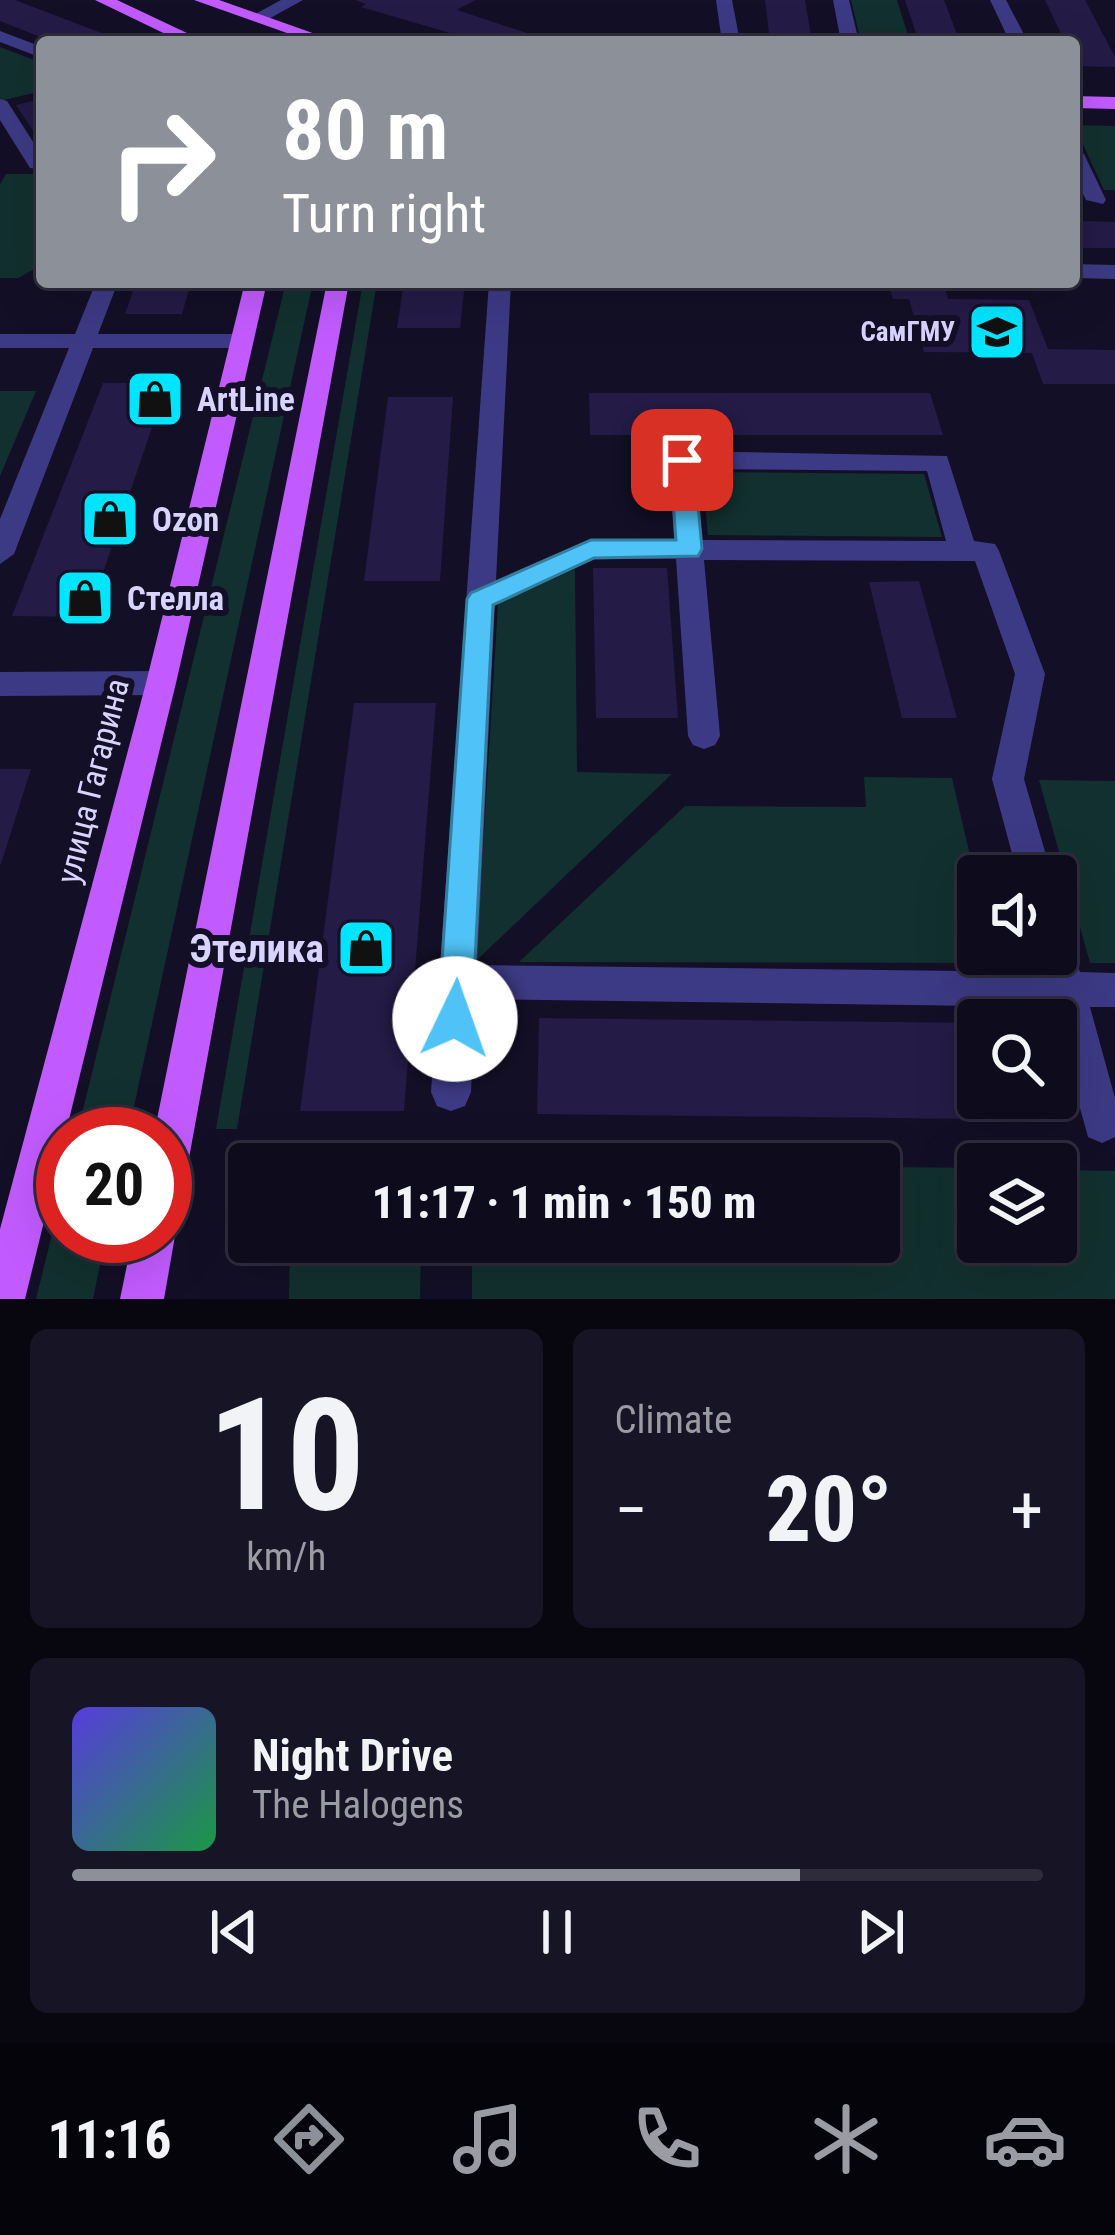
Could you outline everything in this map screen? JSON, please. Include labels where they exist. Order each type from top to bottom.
[{"type":"main road","points":[[104,0],[183,36]]},
{"type":"main road","points":[[202,0],[311,36]]},
{"type":"main road","points":[[1080,102],[1115,103]]},
{"type":"main road","name":"улица Гагарина","points":[[3,1299],[161,683],[254,288]]},
{"type":"main road","points":[[179,1107],[337,288]]},
{"type":"main road","points":[[142,1299],[149,1263]]},
{"type":"lane","points":[[257,18],[295,0]]},
{"type":"lane","points":[[724,0],[730,36]]},
{"type":"lane","points":[[841,0],[849,36]]},
{"type":"lane","points":[[998,0],[1016,36]]},
{"type":"lane","points":[[0,36],[36,51]]},
{"type":"lane","points":[[0,105],[36,162]]},
{"type":"lane","points":[[1080,167],[1095,200]]},
{"type":"lane","points":[[1080,271],[1115,272]]},
{"type":"lane","points":[[0,554],[105,288]]},
{"type":"lane","points":[[451,1092],[500,288]]},
{"type":"lane","points":[[0,341],[241,341]]},
{"type":"lane","points":[[704,736],[682,460],[938,462],[963,550]]},
{"type":"lane","points":[[480,599],[591,549],[986,551],[1030,674],[1008,779],[1029,855]]},
{"type":"lane","points":[[0,684],[161,683]]},
{"type":"lane","points":[[1063,975],[1102,1123]]},
{"type":"lane","points":[[458,982],[1115,990]]},
{"type":"green space","points":[[851,0],[897,0],[908,36],[860,36]]},
{"type":"green space","points":[[0,47],[36,61],[36,92],[0,101]]},
{"type":"green space","points":[[1080,125],[1115,126],[1115,190],[1104,190],[1080,138]]},
{"type":"green space","points":[[6,174],[36,174],[36,268],[18,278],[0,278],[0,184]]},
{"type":"green space","points":[[285,288],[312,288],[134,1107],[84,1107]]},
{"type":"green space","points":[[362,288],[376,288],[237,1129],[216,1129]]},
{"type":"green space","points":[[0,391],[36,391],[0,476]]},
{"type":"green space","points":[[702,472],[924,474],[942,537],[708,535]]},
{"type":"green space","points":[[575,569],[577,772],[672,774],[476,961],[498,604]]},
{"type":"green space","points":[[864,777],[952,778],[970,855],[957,855],[957,963],[519,962],[685,806],[866,807]]},
{"type":"green space","points":[[1039,780],[1115,781],[1115,963],[1090,963],[1077,916],[1077,855],[1060,855]]},
{"type":"green space","points":[[900,1167],[957,1168],[957,1263],[1077,1263],[1077,1170],[1115,1171],[1115,1299],[472,1299],[472,1263],[900,1263]]},
{"type":"green space","points":[[45,1263],[100,1263],[93,1299],[36,1299]]},
{"type":"green space","points":[[290,1263],[421,1263],[420,1299],[289,1299]]},
{"type":"building","points":[[0,0],[15,0],[109,36],[38,36],[0,21]]},
{"type":"building","points":[[355,0],[475,0],[457,10],[530,34],[566,36],[460,36],[361,7],[366,4]]},
{"type":"building","points":[[765,0],[805,0],[811,36],[769,36]]},
{"type":"building","points":[[905,0],[944,0],[958,36],[917,36]]},
{"type":"building","points":[[1045,0],[1085,0],[1115,57],[1115,67],[1080,66],[1080,36],[1062,36]]},
{"type":"building","points":[[36,100],[36,135],[16,105]]},
{"type":"building","points":[[1080,221],[1115,222],[1115,248],[1080,248]]},
{"type":"building","points":[[134,288],[189,288],[182,314],[125,314]]},
{"type":"building","points":[[403,288],[464,288],[460,328],[397,328]]},
{"type":"building","points":[[890,288],[945,288],[948,299],[1029,300],[1048,349],[1115,350],[1115,384],[1043,384],[1032,353],[924,352],[909,299],[893,299]]},
{"type":"building","points":[[103,383],[167,383],[88,617],[12,616]]},
{"type":"building","points":[[589,393],[930,393],[943,435],[590,435]]},
{"type":"building","points":[[388,397],[453,397],[440,581],[364,581]]},
{"type":"building","points":[[593,568],[667,568],[678,718],[596,718]]},
{"type":"building","points":[[919,581],[957,718],[902,718],[869,582]]},
{"type":"building","points":[[354,703],[436,703],[404,1111],[300,1111]]},
{"type":"building","points":[[0,769],[31,769],[1,864],[0,864]]},
{"type":"building","points":[[539,1018],[957,1023],[957,1119],[537,1114]]},
{"type":"place","name":"СамГМУ","points":[[997,332]]},
{"type":"place","name":"ArtLine","points":[[155,399]]},
{"type":"place","name":"Ozon","points":[[110,519]]},
{"type":"place","name":"Стелла","points":[[85,598]]},
{"type":"place","name":"Этелика","points":[[366,948]]},
{"type":"route","points":[[455,1019],[480,599],[591,549],[689,549],[682,460]]}]
